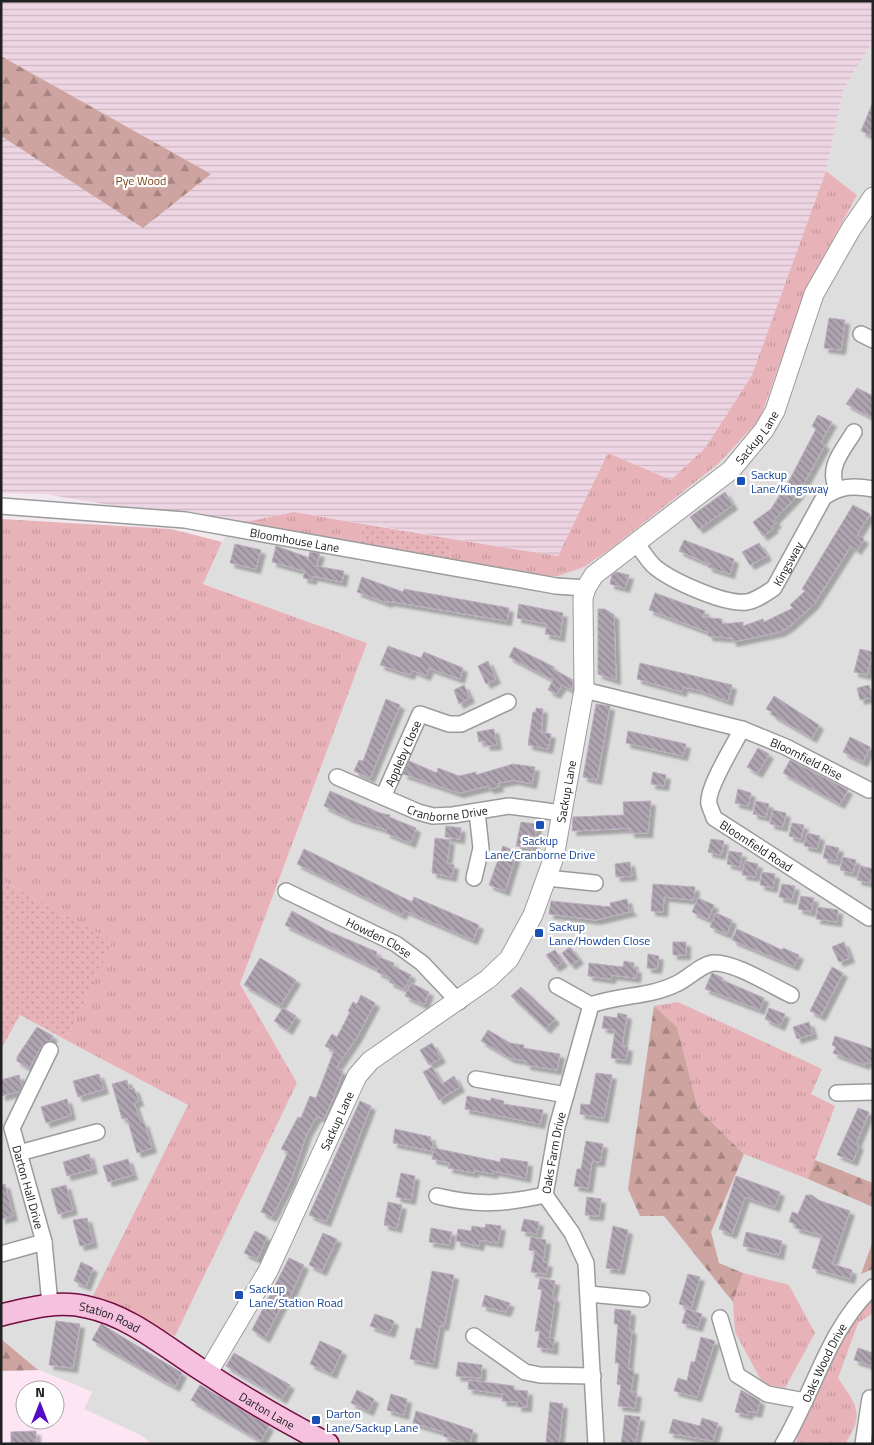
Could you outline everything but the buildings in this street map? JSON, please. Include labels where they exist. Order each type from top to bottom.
[{"type":"main road","name":"Station Road","points":[[1,1315],[50,1304],[87,1307],[116,1316],[164,1344],[207,1374]]},
{"type":"main road","name":"Darton Lane","points":[[207,1374],[280,1419],[328,1444]]},
{"type":"street","name":"Sackup Lane","points":[[207,1374],[268,1271],[357,1076],[370,1061],[458,1002],[488,979],[508,959],[533,915],[554,857],[584,690],[583,598],[586,588],[594,575],[732,470],[764,430],[775,411],[814,294],[851,230],[873,197]]},
{"type":"street","points":[[854,432],[834,464],[832,479],[837,488],[855,486],[873,490]]},
{"type":"street","name":"Kingsway","points":[[636,542],[653,565],[669,577],[731,602],[746,602],[762,597],[774,588],[824,497],[837,488]]},
{"type":"street","name":"Bloomhouse Lane","points":[[1,506],[185,520],[556,586],[586,588]]},
{"type":"street","points":[[584,690],[742,729]]},
{"type":"street","name":"Appleby Close","points":[[383,797],[420,714],[449,724],[461,724],[508,702]]},
{"type":"street","name":"Bloomfield Rise","points":[[742,729],[786,747],[869,790]]},
{"type":"street","name":"Bloomfield Road","points":[[742,729],[722,770],[711,785],[708,802],[714,818],[869,918]]},
{"type":"street","name":"Cranborne Drive","points":[[336,777],[418,812],[433,816],[477,812],[509,806],[562,813]]},
{"type":"street","points":[[474,878],[481,848],[477,812]]},
{"type":"street","points":[[547,878],[595,883]]},
{"type":"street","name":"Howden Close","points":[[286,891],[396,944],[422,963],[458,1002]]},
{"type":"street","points":[[557,986],[591,1005],[604,1000],[658,991],[677,984],[712,963],[729,965],[791,995]]},
{"type":"street","name":"Oaks Farm Drive","points":[[591,1005],[566,1094],[545,1195],[572,1233],[586,1263],[596,1444]]},
{"type":"street","name":"Darton Hall Drive","points":[[50,1050],[12,1128],[44,1242],[50,1304]]},
{"type":"street","points":[[476,1079],[566,1094]]},
{"type":"street","points":[[836,1093],[873,1092]]},
{"type":"street","points":[[19,1153],[97,1132]]},
{"type":"street","points":[[437,1196],[462,1202],[504,1204],[545,1195]]},
{"type":"street","name":"Darton Hall Drive","points":[[1,1254],[44,1242]]},
{"type":"street","name":"Oaks Wood Drive","points":[[783,1444],[841,1326],[856,1302],[873,1287]]},
{"type":"street","points":[[589,1294],[642,1299]]},
{"type":"street","points":[[720,1318],[737,1375],[767,1394],[805,1402]]},
{"type":"street","points":[[474,1336],[525,1372],[540,1375],[593,1376]]},
{"type":"street","points":[[863,1444],[870,1398]]},
{"type":"shaded area","points":[[1,1],[873,1],[873,41],[843,90],[826,171],[752,375],[706,447],[671,480],[608,453],[558,556],[294,512],[231,525],[44,494],[1,493],[1,136],[143,228],[211,174],[1,56]]},
{"type":"shaded area","points":[[873,41],[873,1444],[152,1444],[140,1435],[84,1409],[92,1392],[37,1369],[1,1339],[1,1049],[20,1015],[188,1105],[94,1296],[174,1336],[297,1083],[240,984],[367,643],[202,583],[231,525],[558,576],[584,567],[609,550],[718,464],[760,419],[806,289],[857,195],[826,171],[843,90]]},
{"type":"shaded area","points":[[39,1370],[63,1380],[15,1380],[15,1430],[65,1430],[65,1381],[92,1392],[84,1409],[140,1435],[152,1444],[1,1444],[1,1371]]},
{"type":"green space","name":"Pye Wood","points":[[1,56],[211,174],[143,228],[1,136]]},
{"type":"green space","points":[[826,171],[857,195],[806,289],[760,419],[718,464],[609,550],[584,567],[558,576],[539,576],[449,561],[453,539],[558,556],[608,453],[671,480],[706,447],[752,375]]},
{"type":"green space","points":[[294,512],[363,524],[359,546],[231,525]]},
{"type":"green space","points":[[1,519],[171,529],[222,542],[203,584],[367,643],[240,984],[297,1083],[175,1336],[93,1296],[188,1105],[66,1040],[112,941],[1,880]]},
{"type":"green space","points":[[363,524],[453,539],[449,561],[359,546]]},
{"type":"green space","points":[[1,880],[113,941],[66,1040],[20,1015],[1,1049]]},
{"type":"green space","points":[[678,1002],[822,1069],[811,1094],[835,1106],[808,1179],[744,1154],[698,1109],[677,1027],[654,1006]]},
{"type":"green space","points":[[654,1006],[677,1027],[698,1109],[744,1154],[711,1232],[719,1263],[743,1273],[733,1302],[664,1216],[640,1216],[628,1189]]},
{"type":"green space","points":[[815,1160],[873,1183],[873,1207],[808,1179]]},
{"type":"green space","points":[[873,1241],[873,1269],[861,1274]]},
{"type":"green space","points":[[743,1273],[789,1285],[815,1333],[785,1388],[763,1384],[735,1332],[733,1302]]},
{"type":"green space","points":[[873,1298],[873,1313],[858,1323],[838,1378],[854,1403],[856,1410],[857,1417],[851,1433],[845,1444],[797,1444],[796,1436],[829,1363],[849,1327]]},
{"type":"green space","points":[[1,1339],[37,1369],[39,1370],[1,1371]]},
{"type":"place","name":"Sackup Lane/Kingsway","points":[[741,481]]},
{"type":"place","name":"Sackup Lane/Cranborne Drive","points":[[540,825]]},
{"type":"place","name":"Sackup Lane/Howden Close","points":[[539,933]]},
{"type":"place","name":"Sackup Lane/Station Road","points":[[239,1295]]},
{"type":"place","name":"Darton Lane/Sackup Lane","points":[[316,1420]]}]
